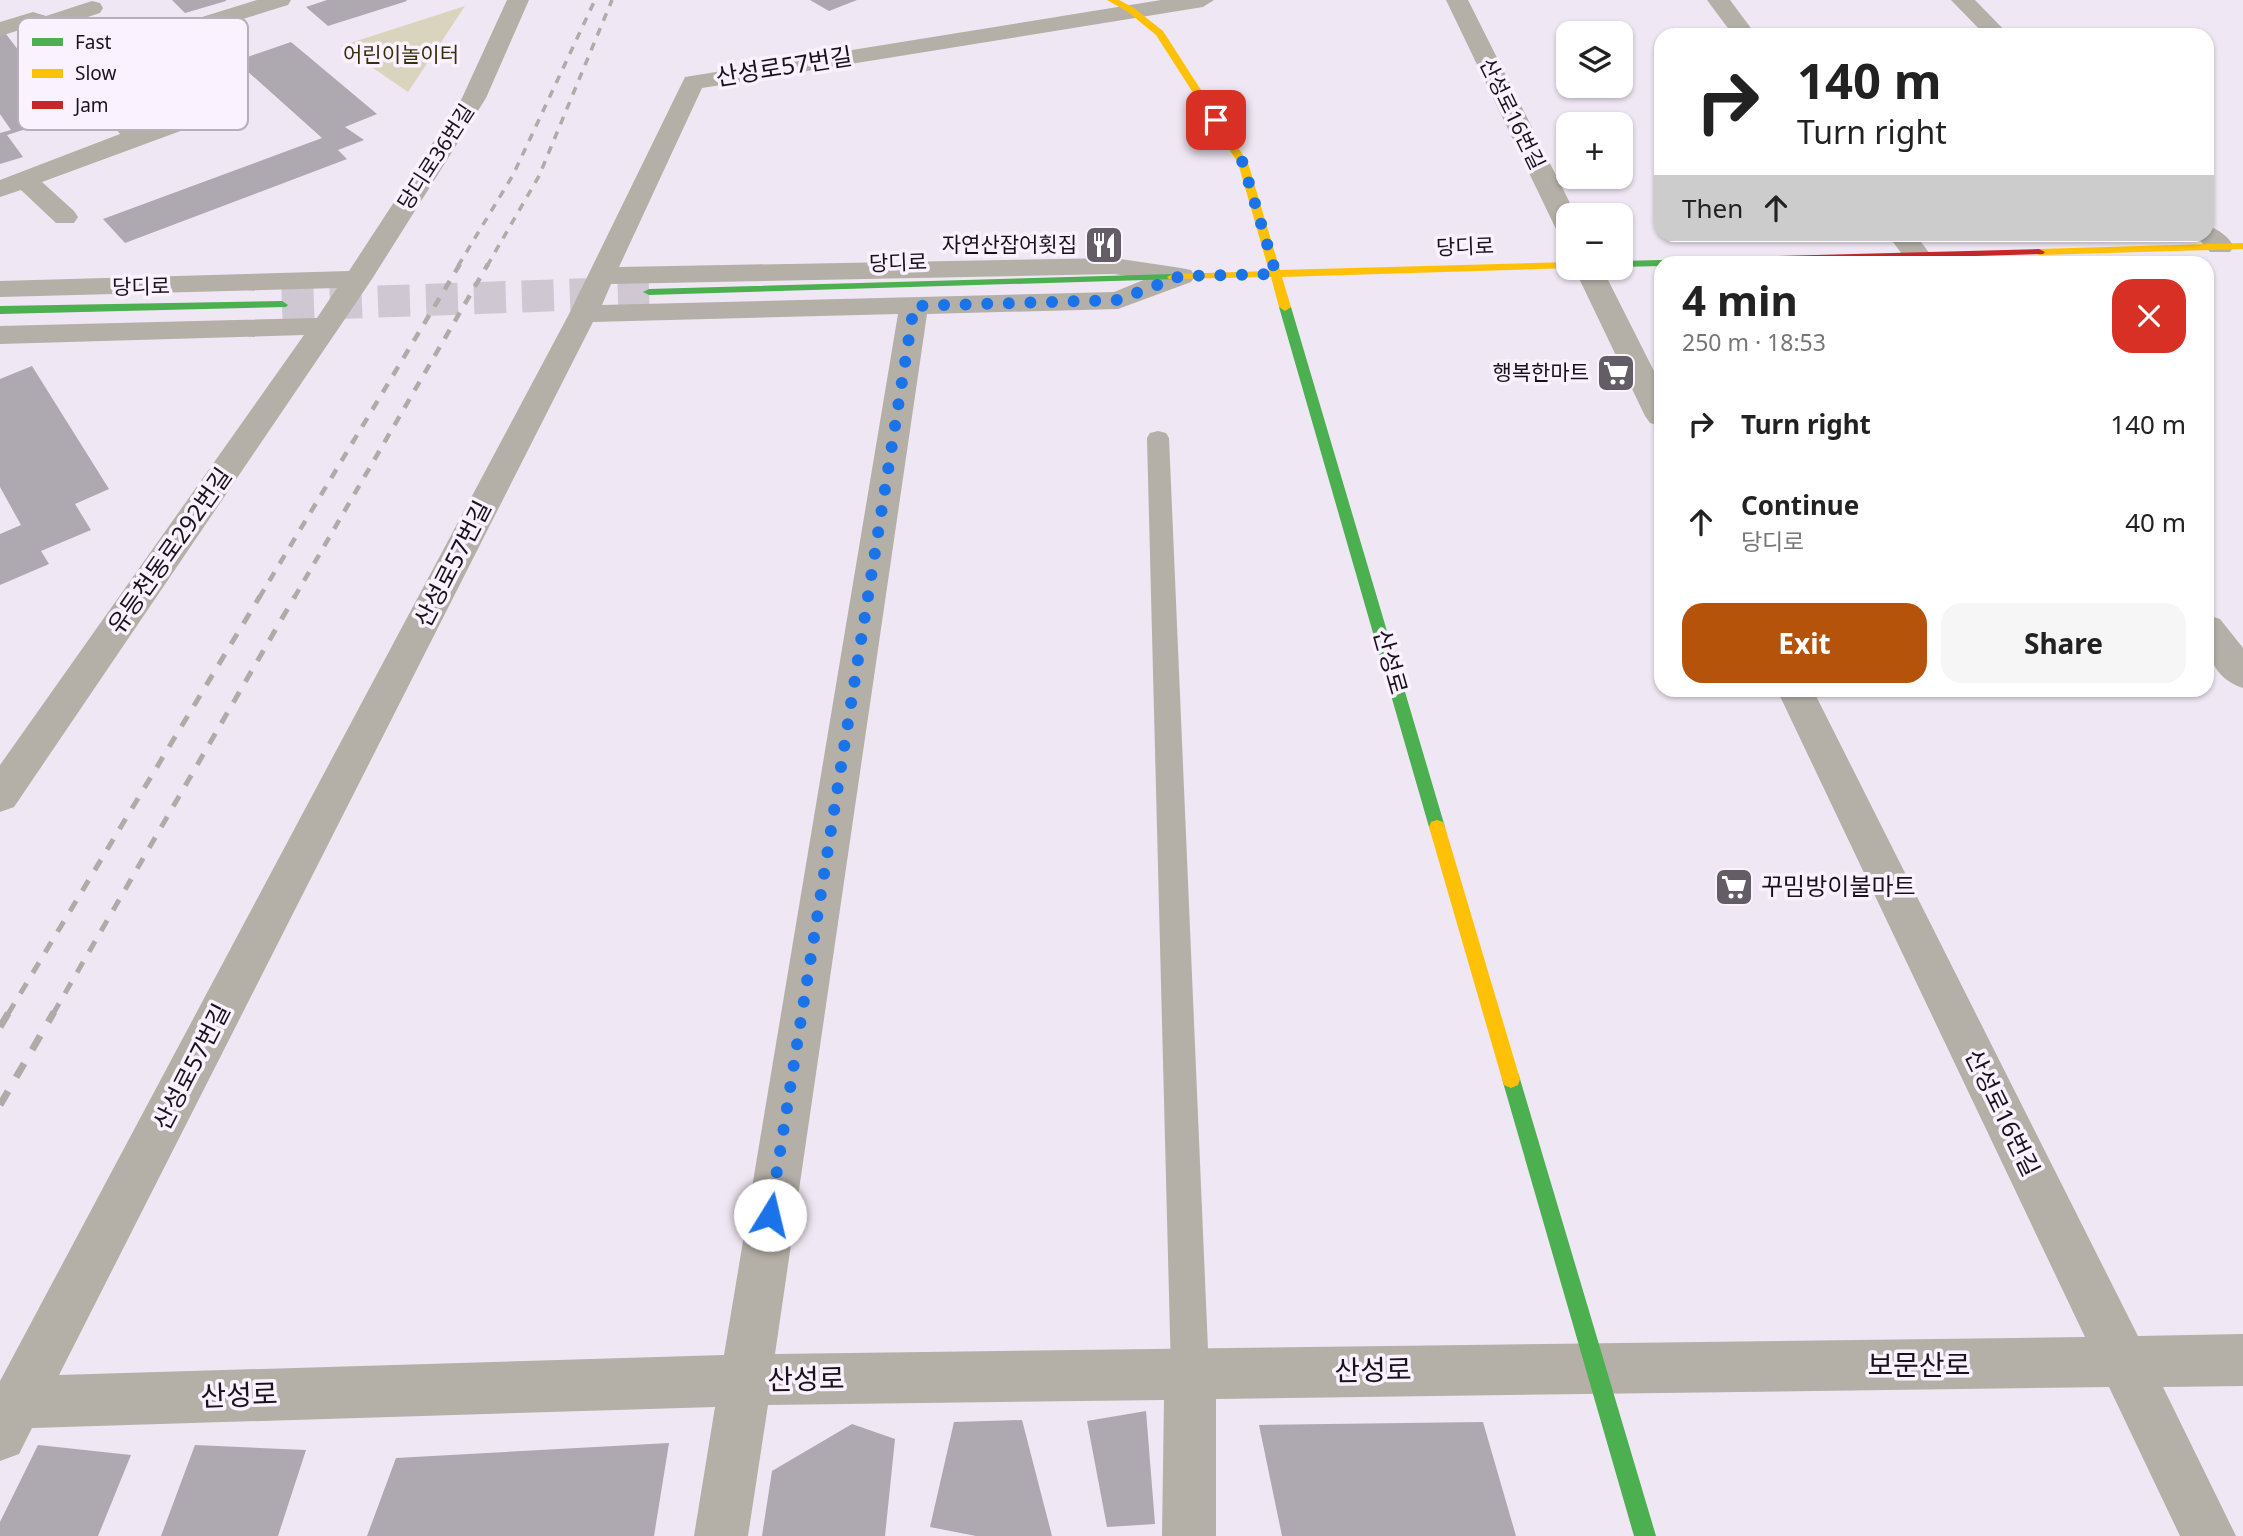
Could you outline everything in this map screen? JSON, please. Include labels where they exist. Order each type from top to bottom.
[{"type":"main road","name":"산성로","points":[[1121,5],[1160,33],[1243,163],[1645,1536]]},
{"type":"main road","points":[[1801,256],[2223,242]]},
{"type":"main road","points":[[1633,264],[1654,263]]},
{"type":"main road","name":"당디로","points":[[649,292],[1556,265]]},
{"type":"main road","name":"당디로","points":[[0,310],[282,305]]},
{"type":"street","points":[[222,18],[280,0]]},
{"type":"street","name":"당디로36번길","points":[[342,304],[474,98],[518,0]]},
{"type":"street","points":[[1121,5],[1203,0]]},
{"type":"street","name":"산성로16번길","points":[[1457,0],[1556,203]]},
{"type":"street","points":[[1718,0],[1740,28]]},
{"type":"street","points":[[1962,0],[1991,28]]},
{"type":"street","name":"산성로57번길","points":[[8,1418],[583,314],[693,82],[1121,5]]},
{"type":"street","points":[[61,18],[92,8]]},
{"type":"street","points":[[0,29],[18,24]]},
{"type":"street","points":[[130,130],[135,137]]},
{"type":"street","points":[[0,189],[156,130]]},
{"type":"street","points":[[25,180],[65,217]]},
{"type":"street","points":[[602,276],[1114,266],[1181,276]]},
{"type":"street","points":[[583,314],[1118,300],[1181,276]]},
{"type":"street","points":[[1594,280],[1654,402]]},
{"type":"street","points":[[0,289],[342,304]]},
{"type":"street","points":[[0,335],[342,304]]},
{"type":"street","name":"유등천동로292번길","points":[[0,796],[342,304]]},
{"type":"street","points":[[721,1536],[914,306]]},
{"type":"street","points":[[2214,637],[2243,674]]},
{"type":"street","name":"산성로16번길","points":[[1798,697],[2209,1536]]},
{"type":"street","name":"보문산로","points":[[1595,1367],[2243,1360]]},
{"type":"street","name":"산성로","points":[[8,1418],[744,1380],[1595,1367]]},
{"type":"street","points":[[1189,1536],[1190,1373]]},
{"type":"lane","points":[[1158,438],[1190,1373]]},
{"type":"green space","name":"어린이놀이터","points":[[465,6],[408,92],[341,46]]},
{"type":"building","points":[[172,0],[226,0],[226,1],[185,13]]},
{"type":"building","points":[[327,0],[407,1],[328,26],[306,7]]},
{"type":"building","points":[[810,0],[857,0],[829,11]]},
{"type":"building","points":[[6,34],[18,50],[18,130],[23,130],[7,135],[23,157],[0,164],[0,133],[11,130],[0,114],[0,35]]},
{"type":"building","points":[[291,42],[377,114],[345,127],[364,140],[338,150],[347,159],[125,243],[103,219],[322,138],[248,72],[248,57]]},
{"type":"building","points":[[32,366],[109,489],[75,504],[91,530],[41,551],[49,564],[0,585],[0,534],[21,525],[0,487],[0,379]]},
{"type":"building","points":[[1146,1411],[1155,1524],[1107,1527],[1087,1421]]},
{"type":"building","points":[[1022,1420],[1052,1536],[976,1536],[930,1527],[954,1422]]},
{"type":"building","points":[[1483,1422],[1516,1536],[1282,1536],[1259,1425]]},
{"type":"building","points":[[852,1424],[895,1439],[885,1536],[762,1536],[772,1471]]},
{"type":"building","points":[[669,1443],[654,1536],[367,1536],[396,1458]]},
{"type":"building","points":[[38,1445],[131,1455],[98,1536],[0,1536],[0,1522]]},
{"type":"building","points":[[195,1445],[306,1450],[278,1536],[161,1536]]},
{"type":"tunnel","points":[[282,305],[649,292]]},
{"type":"railway","points":[[458,266],[513,175],[595,0]]},
{"type":"railway","points":[[487,266],[539,176],[612,0]]},
{"type":"railway","points":[[259,598],[460,264]]},
{"type":"railway","points":[[294,598],[488,264]]},
{"type":"railway","points":[[8,1014],[260,596]]},
{"type":"railway","points":[[53,1014],[295,596]]},
{"type":"railway","points":[[0,1027],[9,1012]]},
{"type":"railway","points":[[0,1105],[54,1012]]},
{"type":"traffic: fast","points":[[1633,264],[1654,263]]},
{"type":"traffic: fast","points":[[649,292],[1173,277]]},
{"type":"traffic: fast","points":[[0,310],[282,305]]},
{"type":"traffic: fast","points":[[1285,307],[1437,827]]},
{"type":"traffic: fast","points":[[1511,1079],[1645,1536]]},
{"type":"traffic: slow","points":[[1112,0],[1131,10],[1160,33],[1243,163],[1285,307]]},
{"type":"traffic: slow","points":[[2039,252],[2243,246]]},
{"type":"traffic: slow","points":[[1173,277],[1556,265]]},
{"type":"traffic: slow","points":[[1437,827],[1511,1079]]},
{"type":"traffic: jam","points":[[1890,256],[2039,252]]},
{"type":"place","name":"자연산잡어횟집","points":[[1104,245]]},
{"type":"place","name":"행복한마트","points":[[1616,373]]},
{"type":"place","name":"꾸밈방이불마트","points":[[1734,887]]},
{"type":"route","points":[[770,1215],[914,306],[1118,300],[1181,276],[1276,274],[1243,163],[1216,120]]}]
